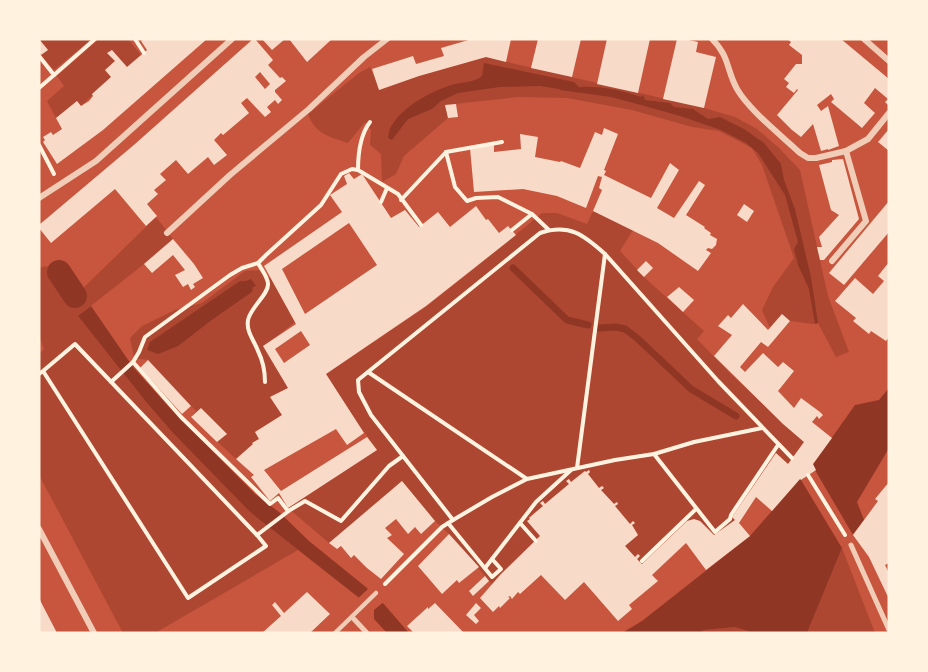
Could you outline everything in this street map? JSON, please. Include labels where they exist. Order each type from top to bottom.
[{"type":"street","points":[[39,198],[96,161],[232,39]]},
{"type":"street","points":[[167,233],[387,39]]},
{"type":"street","points":[[712,39],[727,59],[731,75],[745,101],[808,158],[846,151],[868,139],[889,113]]},
{"type":"street","points":[[866,40],[889,61]]},
{"type":"street","points":[[832,261],[866,221],[846,151]]},
{"type":"street","points":[[39,529],[94,633]]},
{"type":"street","points":[[851,545],[889,630]]},
{"type":"street","points":[[352,616],[367,633]]},
{"type":"lane","points":[[335,633],[376,593]]},
{"type":"path","points":[[39,87],[95,39]]},
{"type":"path","points":[[135,39],[144,52]]},
{"type":"path","points":[[39,56],[54,75]]},
{"type":"path","points":[[358,170],[359,147],[365,128],[370,122]]},
{"type":"path","points":[[402,200],[446,152],[502,142]]},
{"type":"path","points":[[39,145],[60,186]]},
{"type":"path","points":[[446,152],[455,187],[467,201],[476,198],[498,197],[532,214],[549,230]]},
{"type":"path","points":[[111,382],[133,362],[145,337],[230,275],[258,262],[321,205],[341,174],[352,169],[358,170],[398,194],[422,225]]},
{"type":"path","points":[[381,202],[387,188]]},
{"type":"path","points":[[512,230],[532,214]]},
{"type":"path","points":[[453,520],[371,415],[359,392],[358,380],[540,233],[549,230],[567,230],[578,233],[604,254],[718,381],[792,458]]},
{"type":"path","points":[[577,468],[604,254]]},
{"type":"path","points":[[258,262],[268,283],[268,289],[248,319],[248,331],[259,352],[265,372],[265,382]]},
{"type":"path","points":[[75,344],[111,382],[266,546],[188,598],[41,372],[75,344]]},
{"type":"path","points":[[133,362],[182,417],[270,504],[278,498],[286,512]]},
{"type":"path","points":[[368,372],[527,479]]},
{"type":"path","points":[[376,593],[448,523],[527,479],[654,454],[694,442],[762,428]]},
{"type":"path","points":[[654,454],[715,532],[730,519],[778,444]]},
{"type":"path","points":[[257,535],[286,512],[305,501],[342,521],[389,466],[403,456]]},
{"type":"path","points":[[485,568],[536,502],[572,469]]},
{"type":"path","points":[[808,475],[851,545]]},
{"type":"path","points":[[642,561],[696,509]]},
{"type":"path","points":[[448,523],[492,577],[501,569],[492,559]]},
{"type":"path","points":[[520,523],[536,540]]},
{"type":"shaded area","points":[[39,39],[92,39],[54,70],[41,55],[48,50]]},
{"type":"shaded area","points":[[99,39],[128,39],[141,55],[127,67],[111,50],[108,54],[115,61],[105,70],[111,77],[81,106],[77,101],[56,118],[47,101],[64,86],[57,76]]},
{"type":"shaded area","points":[[486,57],[704,108],[735,117],[757,129],[800,170],[828,296],[849,352],[836,357],[818,323],[790,321],[782,314],[770,328],[762,310],[773,287],[794,258],[762,165],[752,148],[719,131],[692,127],[632,110],[567,98],[518,97],[445,105],[448,118],[404,156],[396,174],[382,182],[381,154],[370,145],[371,130],[365,122],[348,143],[319,130],[308,114],[359,73],[370,67],[380,90]]},
{"type":"shaded area","points":[[484,63],[574,82],[579,87],[610,89],[641,97],[643,95],[645,100],[693,109],[708,119],[720,117],[744,129],[764,143],[781,164],[784,180],[795,209],[811,277],[818,323],[815,324],[809,289],[798,265],[794,249],[798,242],[785,195],[758,153],[746,143],[721,130],[611,97],[540,86],[500,87],[458,93],[441,101],[432,109],[408,119],[392,140],[388,138],[392,125],[410,106],[443,88],[479,78],[482,76]]},
{"type":"shaded area","points":[[593,211],[633,230],[620,251],[644,277],[704,331],[697,339],[804,442],[788,464],[772,450],[764,462],[767,466],[732,516],[735,520],[714,535],[700,522],[688,521],[642,564],[637,559],[640,556],[638,554],[635,557],[625,546],[638,535],[632,525],[635,523],[633,521],[630,524],[615,506],[617,502],[614,504],[601,490],[603,486],[599,488],[588,474],[589,470],[584,471],[571,482],[567,481],[569,484],[545,504],[540,503],[543,506],[529,517],[540,536],[492,584],[402,481],[329,543],[288,508],[377,450],[326,374],[427,306],[542,213],[557,213],[587,224]]},
{"type":"shaded area","points":[[156,217],[173,239],[78,316],[173,433],[250,512],[298,550],[155,633],[123,633],[39,475],[39,354],[44,349],[39,336],[39,268],[47,266],[70,301]]},
{"type":"shaded area","points":[[262,270],[265,281],[270,277],[295,322],[264,346],[288,388],[270,397],[282,415],[255,432],[259,439],[236,459],[191,417],[196,411],[148,360],[134,358],[130,338],[142,326],[175,310],[202,303],[245,271]]},
{"type":"shaded area","points":[[251,279],[256,286],[253,287],[252,292],[178,346],[158,354],[147,350],[150,342],[240,281]]},
{"type":"shaded area","points":[[91,306],[133,367],[168,406],[255,494],[367,588],[409,633],[387,633],[374,619],[373,612],[358,597],[250,512],[173,433],[78,316]]},
{"type":"shaded area","points":[[889,388],[889,448],[857,502],[864,520],[842,548],[807,633],[754,633],[735,627],[704,630],[700,633],[622,633],[642,621],[750,536],[804,477],[855,405],[879,400]]},
{"type":"shaded area","points":[[842,548],[875,633],[807,633]]},
{"type":"shaded area","points":[[735,627],[754,633],[700,633],[704,630]]},
{"type":"pier","points":[[815,470],[853,535],[842,548],[801,480]]},
{"type":"pier","points":[[369,588],[385,601],[374,610],[374,619],[356,600]]},
{"type":"building","points":[[39,39],[48,50],[41,55],[39,52]]},
{"type":"building","points":[[145,39],[207,39],[103,130],[57,164],[43,142],[45,140],[43,137],[51,132],[53,135],[62,129],[56,118],[77,101],[81,106],[89,101],[92,94],[111,77],[105,70],[115,61],[107,53],[112,50],[127,67],[147,50],[141,41]]},
{"type":"building","points":[[253,39],[273,60],[268,65],[286,81],[275,90],[282,100],[278,104],[275,100],[267,107],[271,112],[265,117],[247,98],[241,103],[249,113],[214,140],[227,155],[214,165],[208,157],[188,174],[176,160],[160,174],[166,180],[154,190],[158,194],[147,204],[157,216],[146,226],[115,189],[51,243],[39,225],[135,144]],"holes":[[[260,72],[270,84],[265,89],[255,77]]]},
{"type":"building","points":[[262,39],[285,39],[272,50]]},
{"type":"building","points":[[289,39],[332,39],[307,62]]},
{"type":"building","points":[[472,39],[511,39],[506,62],[486,57],[379,90],[372,69],[413,56],[416,64],[444,56],[441,48]]},
{"type":"building","points":[[538,39],[581,39],[572,77],[531,68]]},
{"type":"building","points":[[607,39],[650,39],[638,93],[597,84]]},
{"type":"building","points":[[677,39],[698,42],[696,52],[716,57],[704,108],[663,99]]},
{"type":"building","points":[[787,39],[841,39],[889,79],[889,106],[885,102],[888,99],[875,88],[864,103],[875,113],[862,128],[831,102],[834,99],[831,94],[817,105],[821,111],[828,106],[839,146],[821,151],[813,124],[801,137],[777,115],[798,90],[794,93],[786,87],[789,83],[784,79],[796,64],[802,64],[802,55],[789,45],[791,42]]},
{"type":"building","points":[[456,104],[458,117],[448,118],[445,105]]},
{"type":"building","points":[[604,128],[618,134],[604,175],[651,198],[670,163],[679,170],[657,208],[674,218],[699,181],[705,185],[686,215],[705,227],[711,233],[710,235],[717,239],[712,249],[706,250],[711,253],[698,271],[658,243],[593,211],[602,190],[599,188],[602,177],[598,176],[586,208],[557,196],[523,189],[474,192],[470,148],[494,145],[494,152],[521,149],[520,134],[538,137],[535,157],[561,161],[580,168],[595,132],[602,135]]},
{"type":"building","points":[[889,129],[889,151],[878,142]]},
{"type":"building","points":[[843,159],[859,219],[824,260],[820,260],[817,247],[822,247],[819,237],[839,215],[831,210],[819,165]]},
{"type":"building","points":[[349,173],[354,179],[362,174],[391,218],[405,210],[419,227],[438,212],[450,227],[476,206],[499,233],[508,226],[516,235],[426,306],[326,374],[364,433],[347,445],[336,429],[264,470],[281,491],[367,437],[377,450],[288,508],[279,493],[270,501],[251,477],[254,475],[236,459],[259,439],[255,432],[282,415],[270,397],[288,388],[263,346],[296,324],[264,266],[342,212],[330,195],[347,184],[344,176]],"holes":[[[349,223],[377,265],[305,314],[282,269]],[[301,331],[310,345],[284,363],[275,349]]]},
{"type":"building","points":[[889,201],[889,232],[844,285],[829,273]]},
{"type":"building","points":[[744,204],[754,211],[747,222],[737,215]]},
{"type":"building","points":[[173,239],[203,278],[193,284],[195,287],[191,290],[188,284],[183,287],[175,275],[185,270],[173,255],[152,273],[144,264]]},
{"type":"building","points":[[646,261],[653,268],[644,277],[637,270]]},
{"type":"building","points":[[889,262],[889,337],[886,341],[871,331],[869,334],[853,321],[856,318],[835,301],[855,278],[873,294],[884,281],[878,276]]},
{"type":"building","points":[[679,287],[694,300],[683,312],[667,297]]},
{"type":"building","points":[[743,304],[768,330],[782,314],[790,321],[768,347],[761,342],[740,367],[745,372],[763,353],[778,367],[783,362],[794,371],[778,391],[794,408],[801,398],[820,412],[823,415],[819,419],[817,416],[812,422],[832,438],[813,464],[816,470],[800,479],[772,511],[756,497],[739,523],[750,536],[706,570],[686,543],[652,575],[658,581],[629,605],[632,609],[618,621],[584,582],[565,600],[541,575],[520,594],[518,592],[512,599],[510,596],[508,597],[510,598],[493,612],[480,598],[540,536],[527,521],[543,506],[540,503],[543,501],[545,504],[569,484],[566,481],[569,479],[571,482],[589,470],[588,474],[599,488],[602,486],[604,488],[601,490],[614,504],[617,502],[615,506],[630,524],[633,521],[635,523],[632,525],[638,535],[625,546],[635,557],[638,554],[640,556],[637,559],[642,564],[687,521],[694,519],[700,521],[714,535],[735,520],[732,517],[776,453],[788,464],[804,442],[714,356],[732,335],[718,326],[728,315],[731,318]]},
{"type":"building","points":[[148,360],[191,406],[182,414],[140,368]]},
{"type":"building","points":[[201,408],[227,434],[217,442],[191,417]]},
{"type":"building","points":[[402,481],[435,521],[421,534],[415,527],[408,534],[396,519],[385,528],[392,535],[387,538],[404,554],[381,579],[354,555],[351,558],[341,546],[337,549],[329,543]]},
{"type":"building","points":[[889,482],[889,563],[885,565],[889,573],[889,599],[869,557],[853,535],[878,501],[875,499]]},
{"type":"building","points":[[449,534],[479,567],[459,583],[457,580],[442,594],[418,566]]},
{"type":"building","points":[[485,576],[489,581],[473,596],[469,591]]},
{"type":"building","points":[[307,592],[330,614],[310,633],[262,633],[281,616],[272,605],[275,602],[284,613]]},
{"type":"building","points":[[39,598],[43,606],[57,633],[39,633]]},
{"type":"building","points":[[435,603],[464,633],[414,633],[407,626]]},
{"type":"building","points":[[476,603],[481,608],[474,615],[479,621],[476,624],[466,615]]},
{"type":"waterway","points":[[513,268],[567,320],[588,325]]},
{"type":"waterway","points":[[59,272],[75,296]]},
{"type":"waterway","points":[[599,328],[625,329],[691,389],[736,416]]}]
